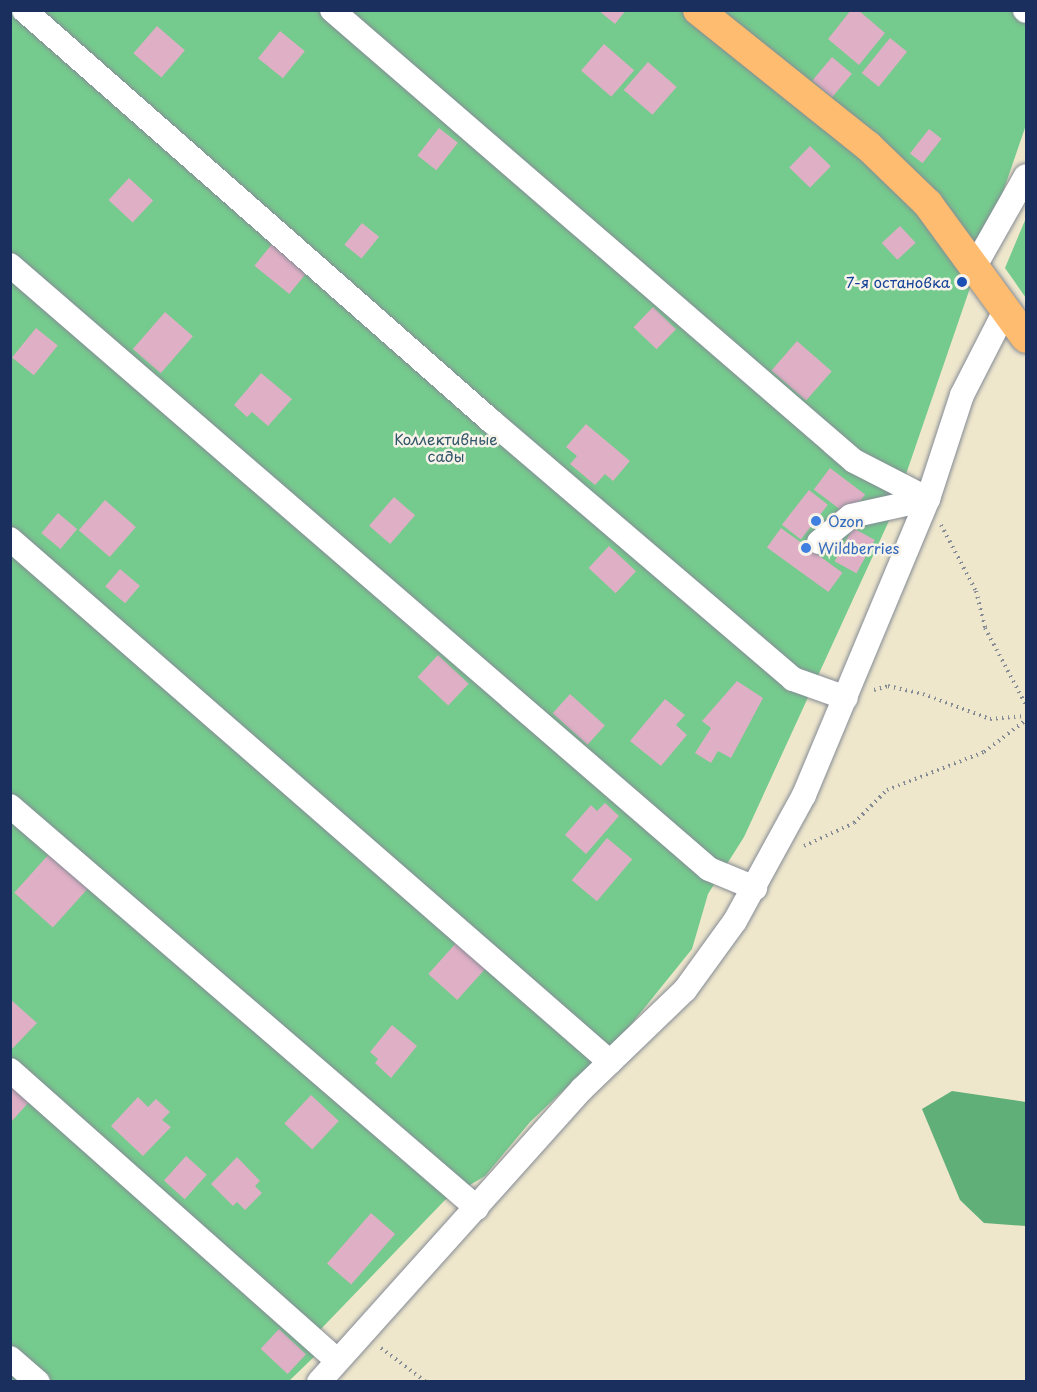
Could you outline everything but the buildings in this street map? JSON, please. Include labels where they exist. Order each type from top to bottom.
[{"type":"main road","points":[[698,10],[868,146],[928,204],[1026,338]]},
{"type":"street","points":[[24,10],[491,421],[793,679],[846,698]]},
{"type":"street","points":[[332,10],[854,461],[928,499]]},
{"type":"street","points":[[975,266],[1026,176]]},
{"type":"street","points":[[10,265],[692,855],[709,869],[755,888]]},
{"type":"street","points":[[319,1382],[610,1062],[685,990],[755,888],[771,862],[846,698],[928,499],[962,395],[1005,311]]},
{"type":"street","points":[[819,542],[851,516],[928,499]]},
{"type":"street","points":[[10,539],[610,1062]]},
{"type":"street","points":[[10,806],[477,1208]]},
{"type":"street","points":[[10,1070],[338,1361]]},
{"type":"street","points":[[10,1358],[38,1382]]},
{"type":"path","points":[[928,499],[976,591],[985,628],[1026,705]]},
{"type":"path","points":[[846,698],[888,686],[990,719],[1026,718]]},
{"type":"path","points":[[771,862],[854,823],[887,790],[984,752],[1026,718]]},
{"type":"path","points":[[363,1334],[426,1382]]},
{"type":"green space","name":"Коллективные сады","points":[[10,11],[1026,11],[1026,125],[893,512],[744,837],[708,894],[692,949],[625,1032],[530,1122],[485,1176],[445,1200],[320,1330],[318,1353],[289,1381],[11,1381]]},
{"type":"green space","points":[[1026,218],[1026,298],[1005,268]]},
{"type":"green space","points":[[952,1091],[1026,1102],[1026,1226],[984,1223],[960,1200],[922,1109]]},
{"type":"place","name":"7-я остановка","points":[[962,282]]},
{"type":"place","name":"Ozon","points":[[816,521]]},
{"type":"place","name":"Wildberries","points":[[806,548]]}]
